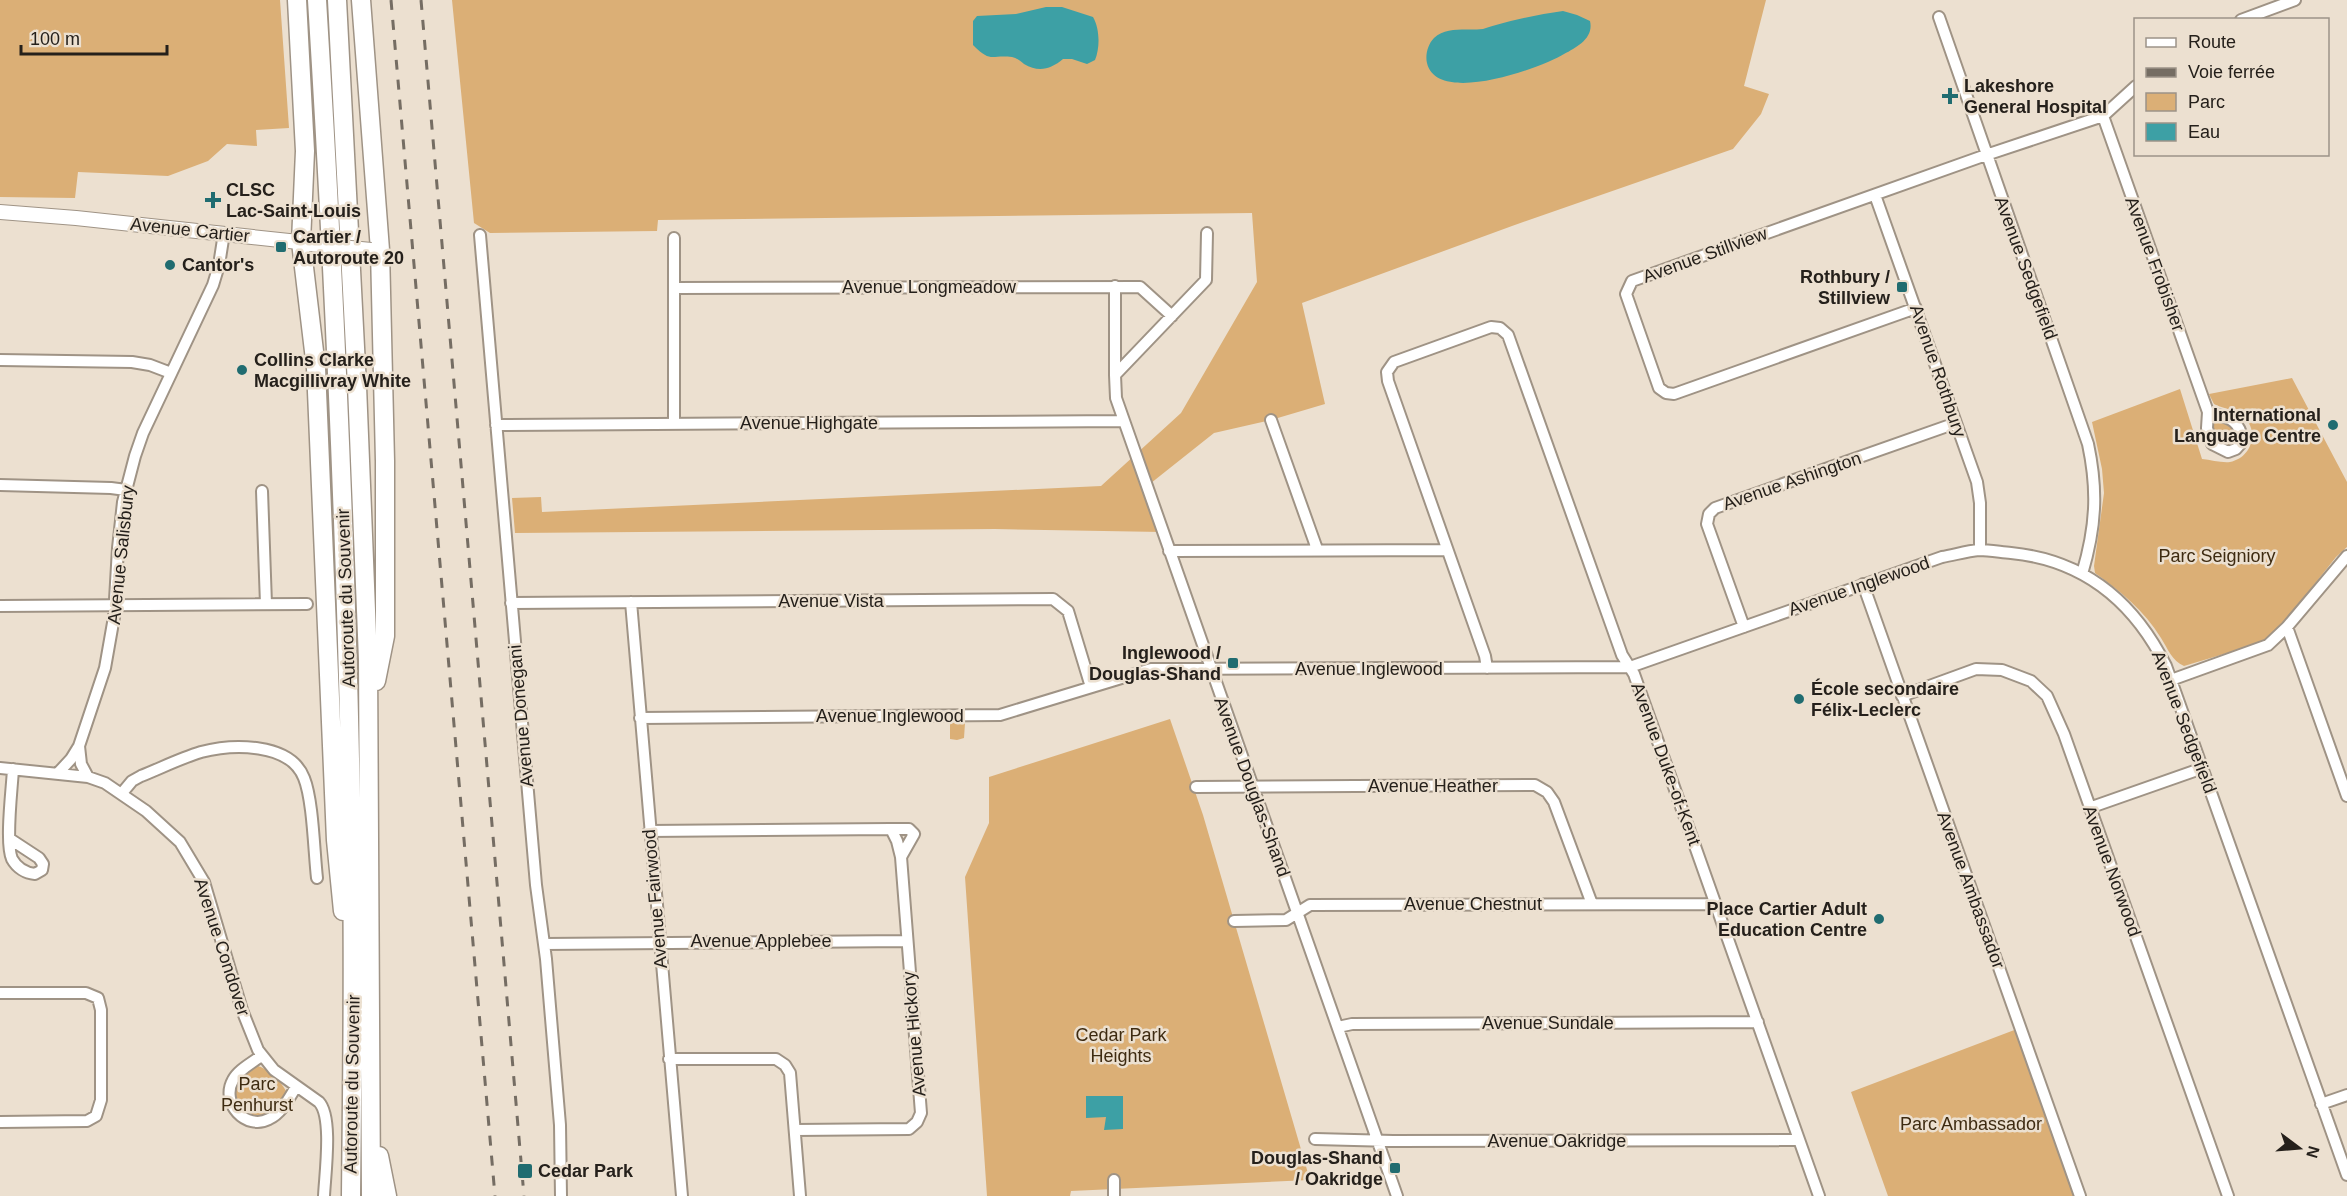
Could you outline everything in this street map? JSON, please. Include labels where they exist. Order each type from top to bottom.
[{"type":"highway","points":[[297,0],[306,151],[305,243],[316,368],[337,859],[353,997]]},
{"type":"highway","name":"Autoroute du Souvenir","points":[[317,0],[337,378],[348,653],[353,997],[351,1196]]},
{"type":"highway","name":"Autoroute du Souvenir","points":[[337,0],[357,386],[369,713],[371,1196]]},
{"type":"highway","points":[[361,0],[385,471],[385,636],[369,713]]},
{"type":"highway","points":[[372,1119],[387,1196]]},
{"type":"street","points":[[2246,18],[2294,0]]},
{"type":"street","name":"Avenue Sedgefield","points":[[1939,17],[2088,444],[2094,472],[2096,501],[2092,536],[2082,574],[2116,596],[2142,624],[2156,647],[2171,680],[2347,1174]]},
{"type":"street","name":"Avenue Stillview","points":[[1916,309],[1674,394],[1666,393],[1659,388],[1626,294],[1632,281],[1986,155],[2103,116],[2134,88]]},
{"type":"street","name":"Avenue Frobisher","points":[[2103,116],[2208,412]]},
{"type":"street","name":"Avenue Rothbury","points":[[1875,195],[1977,482],[1980,503],[1980,550]]},
{"type":"street","name":"Avenue Cartier","points":[[0,212],[375,250]]},
{"type":"street","name":"Avenue Salisbury","points":[[58,773],[79,746],[102,681],[112,637],[119,540],[126,490],[139,445],[213,285],[224,233]]},
{"type":"street","points":[[1115,375],[1206,280],[1207,233]]},
{"type":"street","name":"Avenue Donegani","points":[[480,235],[536,885],[544,944],[560,1125],[561,1196]]},
{"type":"street","points":[[674,238],[674,424]]},
{"type":"street","name":"Avenue Douglas-Shand","points":[[1115,286],[1116,398],[1123,422],[1397,1196]]},
{"type":"street","name":"Avenue Longmeadow","points":[[675,288],[1140,287],[1172,316]]},
{"type":"street","name":"Avenue Duke-of-Kent","points":[[1447,550],[1388,381],[1387,372],[1394,362],[1491,327],[1500,328],[1508,335],[1622,655],[1630,667],[1716,904],[1819,1196]]},
{"type":"street","points":[[0,360],[132,362],[150,365],[171,373]]},
{"type":"street","points":[[1271,420],[1317,549]]},
{"type":"street","name":"Avenue Highgate","points":[[496,425],[1123,422]]},
{"type":"street","name":"Avenue Ashington","points":[[1744,627],[1707,524],[1709,514],[1715,508],[1956,423]]},
{"type":"street","points":[[0,484],[126,490]]},
{"type":"street","points":[[262,491],[266,604]]},
{"type":"street","points":[[1169,551],[1447,550],[1485,656],[1487,668]]},
{"type":"street","name":"Avenue Inglewood","points":[[640,718],[1000,715],[1151,669],[1630,667],[1942,557],[1980,550],[2028,555],[2082,574]]},
{"type":"street","points":[[2171,680],[2268,645],[2287,627],[2347,556]]},
{"type":"street","name":"Avenue Ambassador","points":[[1863,584],[2080,1196]]},
{"type":"street","name":"Avenue Vista","points":[[511,603],[1053,599],[1068,611],[1091,687]]},
{"type":"street","name":"Avenue Fairwood","points":[[631,602],[682,1196]]},
{"type":"street","points":[[0,606],[308,604]]},
{"type":"street","points":[[2287,627],[2347,796]]},
{"type":"street","name":"Avenue Norwood","points":[[1902,696],[1976,669],[2002,670],[2031,681],[2047,696],[2064,734],[2228,1196]]},
{"type":"street","points":[[79,746],[81,764],[88,777]]},
{"type":"street","points":[[122,793],[135,779],[198,753],[228,748],[262,750],[282,756],[297,766],[307,787],[317,878]]},
{"type":"street","name":"Avenue Condover","points":[[0,768],[88,777],[105,783],[122,793],[174,836],[198,869],[210,898],[242,1010],[261,1056],[274,1070],[324,1108],[326,1120],[324,1196]]},
{"type":"street","points":[[2090,808],[2203,768]]},
{"type":"street","points":[[10,839],[13,769]]},
{"type":"street","name":"Avenue Heather","points":[[1196,787],[1535,785],[1547,792],[1554,802],[1592,904]]},
{"type":"street","name":"Avenue Hickory","points":[[795,1130],[909,1129],[917,1122],[921,1113],[901,857],[891,829]]},
{"type":"street","name":"Avenue Hickory","points":[[650,831],[909,829],[914,834],[901,857]]},
{"type":"street","name":"Avenue Chestnut","points":[[1234,921],[1286,920],[1310,905],[1716,904]]},
{"type":"street","name":"Avenue Applebee","points":[[544,944],[906,940]]},
{"type":"street","points":[[0,993],[86,993],[98,998],[101,1010],[100,1100],[96,1116],[87,1122],[0,1122]]},
{"type":"street","name":"Avenue Sundale","points":[[1338,1027],[1352,1024],[1758,1022]]},
{"type":"street","points":[[261,1056],[237,1074],[232,1081],[230,1101],[237,1114],[248,1121],[266,1121],[278,1113],[296,1087]]},
{"type":"street","points":[[669,1059],[776,1059],[785,1065],[790,1073],[800,1196]]},
{"type":"street","points":[[2321,1104],[2347,1095]]},
{"type":"street","name":"Avenue Oakridge","points":[[1315,1139],[1378,1141],[1799,1140]]},
{"type":"street","points":[[1114,1180],[1114,1196]]},
{"type":"green space","points":[[0,0],[280,0],[289,128],[256,130],[257,146],[227,144],[208,161],[168,176],[78,172],[75,198],[0,197]]},
{"type":"green space","points":[[452,0],[1766,0],[1744,86],[1769,94],[1761,114],[1733,149],[1512,226],[1302,303],[1325,404],[1271,420],[1214,433],[1146,487],[1162,532],[995,529],[515,533],[512,498],[541,497],[542,512],[1101,486],[1181,413],[1257,282],[1252,213],[658,220],[657,231],[490,233],[474,223]]},
{"type":"green space","name":"Parc Seigniory","points":[[2292,378],[2347,482],[2347,547],[2336,557],[2287,619],[2264,642],[2184,666],[2173,658],[2140,610],[2095,573],[2104,493],[2102,469],[2092,422],[2180,389],[2202,459],[2230,462],[2237,460],[2248,450],[2252,430],[2244,417],[2237,412],[2214,404],[2209,394]]},
{"type":"green space","points":[[2215,420],[2234,428],[2237,434],[2236,443],[2228,448],[2219,444],[2213,426]]},
{"type":"green space","name":"Cedar Park Heights","points":[[1170,719],[1203,815],[1310,1180],[1071,1191],[1070,1196],[987,1196],[965,877],[989,823],[989,777]]},
{"type":"green space","points":[[950,723],[965,723],[964,738],[950,739]]},
{"type":"green space","name":"Parc Ambassador","points":[[2017,1029],[2079,1196],[1888,1196],[1851,1092]]},
{"type":"green space","name":"Parc Penhurst","points":[[258,1066],[274,1076],[286,1091],[277,1107],[266,1116],[254,1117],[245,1113],[238,1106],[235,1095],[236,1084],[244,1074]]},
{"type":"water","points":[[1046,7],[1062,7],[1093,17],[1098,38],[1095,60],[1087,64],[1072,59],[1063,59],[1045,69],[1040,69],[1029,67],[1012,57],[988,56],[973,45],[973,21],[977,16],[1016,14]]},
{"type":"water","points":[[1563,11],[1590,21],[1591,27],[1587,37],[1574,48],[1534,67],[1491,80],[1469,83],[1449,82],[1435,76],[1427,63],[1430,43],[1439,34],[1457,30],[1483,29]]},
{"type":"water","points":[[1086,1096],[1123,1096],[1123,1129],[1104,1130],[1106,1117],[1086,1118]]},
{"type":"railway","points":[[391,0],[495,1196]]},
{"type":"railway","points":[[421,0],[524,1196]]},
{"type":"place","name":"Lakeshore General Hospital","points":[[1950,96]]},
{"type":"place","name":"CLSC Lac-Saint-Louis","points":[[213,200]]},
{"type":"place","name":"Cartier / Autoroute 20","points":[[281,247]]},
{"type":"place","name":"Cantor's","points":[[170,265]]},
{"type":"place","name":"Rothbury / Stillview","points":[[1902,287]]},
{"type":"place","name":"Collins Clarke Macgillivray White","points":[[242,370]]},
{"type":"place","name":"International Language Centre","points":[[2333,425]]},
{"type":"place","name":"Inglewood / Douglas-Shand","points":[[1233,663]]},
{"type":"place","name":"École secondaire Félix-Leclerc","points":[[1799,699]]},
{"type":"place","name":"Place Cartier Adult Education Centre","points":[[1879,919]]},
{"type":"place","name":"Douglas-Shand / Oakridge","points":[[1395,1168]]},
{"type":"place","name":"Cedar Park","points":[[525,1171]]}]
